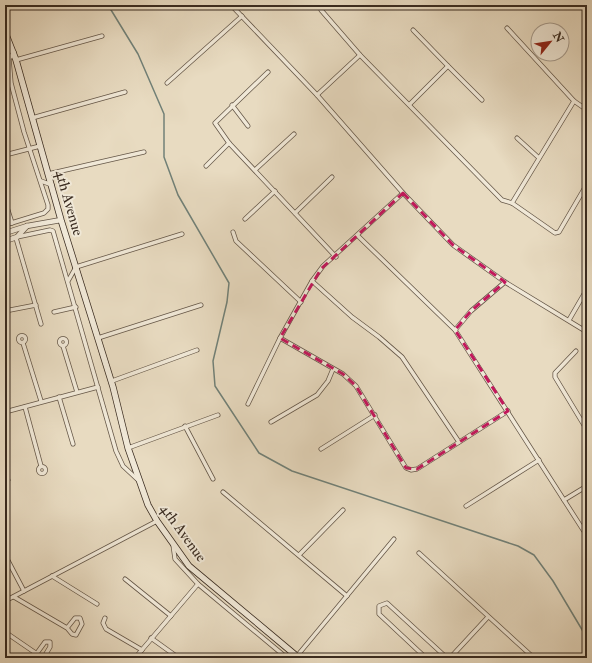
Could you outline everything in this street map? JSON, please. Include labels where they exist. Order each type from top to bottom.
[{"type":"main road","name":"4th Avenue","points":[[5,32],[14,52],[61,220],[112,381],[128,448],[138,480],[148,504],[157,521],[188,566],[298,657]]},
{"type":"street","points":[[231,5],[318,95],[403,192],[453,245],[505,282],[587,332]]},
{"type":"street","points":[[320,5],[321,10],[360,55],[410,104],[502,200],[512,203],[556,233],[559,232],[585,191],[587,184]]},
{"type":"street","points":[[167,83],[242,16]]},
{"type":"street","points":[[507,28],[574,101],[587,110]]},
{"type":"street","points":[[414,30],[482,100]]},
{"type":"street","points":[[16,60],[102,36]]},
{"type":"street","points":[[5,225],[44,213],[48,209],[47,199],[30,149],[11,83],[9,59],[14,52]]},
{"type":"street","points":[[318,95],[360,55]]},
{"type":"street","points":[[410,104],[448,66]]},
{"type":"street","points":[[268,72],[214,123],[229,143],[336,257]]},
{"type":"street","points":[[32,118],[125,92]]},
{"type":"street","points":[[512,203],[574,101]]},
{"type":"street","points":[[232,105],[248,126]]},
{"type":"street","points":[[255,170],[294,134]]},
{"type":"street","points":[[517,138],[539,158]]},
{"type":"street","points":[[206,166],[229,143]]},
{"type":"street","points":[[5,156],[40,146]]},
{"type":"street","points":[[48,174],[144,152]]},
{"type":"street","points":[[33,157],[42,155]]},
{"type":"street","points":[[295,213],[332,177]]},
{"type":"street","points":[[41,181],[52,185]]},
{"type":"street","points":[[245,219],[275,191]]},
{"type":"street","points":[[248,404],[280,338],[312,280],[324,266],[336,257],[403,192]]},
{"type":"street","points":[[5,201],[12,224]]},
{"type":"street","points":[[5,233],[27,226],[61,220]]},
{"type":"street","points":[[17,238],[27,226]]},
{"type":"street","points":[[5,229],[11,231]]},
{"type":"street","points":[[5,241],[50,230],[53,231],[119,459],[125,468],[138,480]]},
{"type":"street","points":[[233,232],[236,241],[301,302]]},
{"type":"street","points":[[68,281],[76,268],[182,234]]},
{"type":"street","points":[[358,236],[455,330],[587,536]]},
{"type":"street","points":[[17,238],[41,324]]},
{"type":"street","points":[[312,280],[352,317],[379,337],[402,357],[459,442]]},
{"type":"street","points":[[455,330],[471,311],[505,282]]},
{"type":"street","points":[[569,320],[587,289]]},
{"type":"street","points":[[5,312],[36,305]]},
{"type":"street","points":[[98,338],[201,305]]},
{"type":"street","points":[[54,312],[76,307]]},
{"type":"street","points":[[280,338],[343,374],[356,386],[406,468],[411,470],[417,469],[508,411]]},
{"type":"street","points":[[23,342],[41,401]]},
{"type":"street","points":[[64,346],[77,392]]},
{"type":"street","points":[[112,381],[197,350]]},
{"type":"street","points":[[576,351],[556,373],[555,377],[587,430]]},
{"type":"street","points":[[271,422],[317,395],[328,381],[333,369]]},
{"type":"street","points":[[5,407],[6,412],[59,396],[98,387]]},
{"type":"street","points":[[59,396],[73,444]]},
{"type":"street","points":[[25,407],[41,466]]},
{"type":"street","points":[[128,448],[218,415]]},
{"type":"street","points":[[321,448],[375,415]]},
{"type":"street","points":[[186,426],[212,479]]},
{"type":"street","points":[[466,506],[538,460]]},
{"type":"street","points":[[5,476],[8,480],[5,483]]},
{"type":"street","points":[[564,500],[587,486]]},
{"type":"street","points":[[223,492],[347,596]]},
{"type":"street","points":[[299,555],[343,510]]},
{"type":"street","points":[[5,601],[157,521]]},
{"type":"street","points":[[298,657],[394,539]]},
{"type":"street","points":[[173,544],[175,558],[198,584],[287,658]]},
{"type":"street","points":[[419,553],[534,658]]},
{"type":"street","points":[[5,555],[24,591]]},
{"type":"street","points":[[52,576],[98,604]]},
{"type":"street","points":[[125,579],[171,616]]},
{"type":"street","points":[[135,658],[198,584]]},
{"type":"street","points":[[14,597],[67,628],[72,634],[76,635],[82,624],[80,618],[75,618],[67,628]]},
{"type":"street","points":[[426,658],[379,614],[379,606],[387,603],[447,658]]},
{"type":"street","points":[[450,658],[488,617]]},
{"type":"street","points":[[105,618],[103,623],[106,629],[142,650]]},
{"type":"street","points":[[5,632],[40,656],[44,657],[50,647],[50,642],[45,642],[37,653]]},
{"type":"street","points":[[151,638],[176,656]]},
{"type":"highlighted area","points":[[403,193],[453,245],[505,282],[471,311],[455,330],[508,411],[417,469],[406,468],[356,386],[343,374],[280,338],[321,269]]},
{"type":"waterway","points":[[108,5],[138,54],[164,114],[164,157],[178,195],[229,283],[227,302],[213,361],[215,386],[259,453],[292,471],[518,546],[534,555],[553,581],[587,638]]}]
